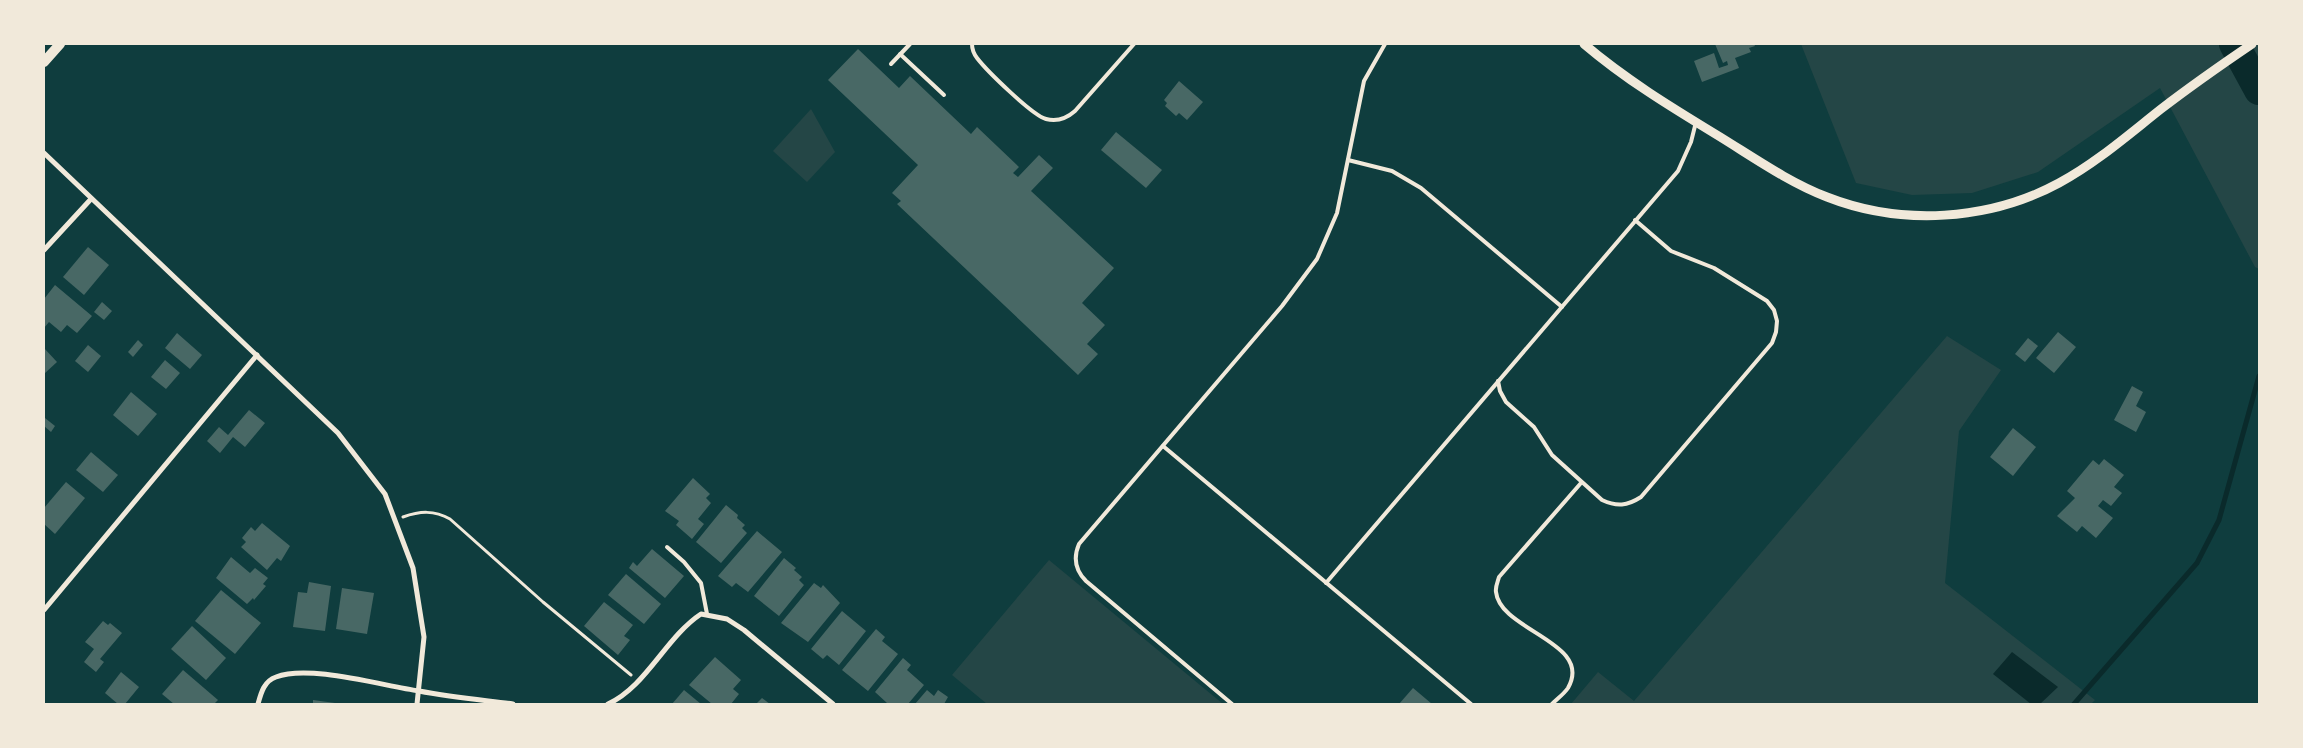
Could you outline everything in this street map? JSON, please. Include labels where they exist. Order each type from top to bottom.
[{"type":"main road","points":[[44,62],[60,44]]},
{"type":"street","points":[[1584,44],[1635,83],[1784,176],[1828,197],[1870,210],[1906,215],[1962,214],[2010,203],[2057,184],[2096,159],[2202,78],[2252,44]]},
{"type":"street","points":[[44,152],[91,199],[338,433],[385,494],[413,568],[424,637],[417,704]]},
{"type":"street","points":[[44,250],[91,199]]},
{"type":"street","points":[[44,610],[257,355]]},
{"type":"street","points":[[608,704],[615,701],[638,680],[690,622],[704,614],[727,619],[744,630],[833,704]]},
{"type":"street","points":[[258,704],[268,681],[275,677],[298,673],[335,676],[419,692],[513,704]]},
{"type":"lane","points":[[892,64],[910,44]]},
{"type":"lane","points":[[972,44],[976,56],[982,64],[1024,104],[1039,116],[1058,120],[1075,111],[1134,44]]},
{"type":"lane","points":[[1232,704],[1086,581],[1077,568],[1076,551],[1079,544],[1282,306],[1317,259],[1337,213],[1364,81],[1385,44]]},
{"type":"lane","points":[[900,54],[944,95]]},
{"type":"lane","points":[[1326,583],[1678,171],[1691,142],[1696,122]]},
{"type":"lane","points":[[1348,160],[1392,171],[1421,188],[1562,307]]},
{"type":"lane","points":[[1498,381],[1500,391],[1506,402],[1534,427],[1552,455],[1581,483],[1602,500],[1611,504],[1622,505],[1632,503],[1641,497],[1772,343],[1776,332],[1775,316],[1767,301],[1714,268],[1671,251],[1635,220]]},
{"type":"lane","points":[[1162,446],[1472,704]]},
{"type":"lane","points":[[1552,704],[1567,690],[1571,681],[1570,663],[1559,648],[1515,620],[1498,602],[1496,590],[1499,577],[1581,483]]},
{"type":"lane","points":[[667,547],[684,562],[701,584],[704,614]]},
{"type":"path","points":[[396,520],[426,512],[442,515],[450,519],[543,602],[638,680]]},
{"type":"shaded area","points":[[1801,44],[2259,44],[2259,269],[2255,267],[2160,88],[2038,172],[1972,193],[1912,195],[1856,183]]},
{"type":"shaded area","points":[[811,109],[835,152],[807,182],[773,151]]},
{"type":"shaded area","points":[[1947,336],[2001,370],[1959,431],[1945,583],[2095,700],[2091,704],[1571,704],[1598,672],[1634,701]]},
{"type":"shaded area","points":[[1049,560],[1223,704],[987,704],[952,675]]},
{"type":"shaded area","points":[[2012,652],[2058,687],[2040,704],[2031,704],[1993,674]]},
{"type":"building","points":[[1715,44],[1754,44],[1755,46],[1749,48],[1751,52],[1735,58],[1739,68],[1702,82],[1694,61],[1714,53],[1719,68],[1728,65],[1727,61],[1723,63]]},
{"type":"building","points":[[858,49],[899,88],[910,76],[971,134],[977,127],[1019,167],[1013,173],[1018,177],[1039,155],[1053,168],[1031,191],[1114,268],[1082,303],[1105,325],[1087,344],[1098,354],[1078,375],[897,204],[901,201],[892,193],[918,165],[828,80]]},
{"type":"building","points":[[1179,81],[1203,102],[1187,120],[1179,113],[1176,116],[1165,106],[1167,103],[1164,100]]},
{"type":"building","points":[[1116,132],[1162,170],[1146,188],[1101,150]]},
{"type":"building","points":[[88,247],[109,265],[84,295],[63,277]]},
{"type":"building","points":[[55,285],[92,316],[77,333],[67,325],[61,332],[49,322],[44,328],[44,299]]},
{"type":"building","points":[[102,302],[112,311],[104,320],[94,312]]},
{"type":"building","points":[[2058,332],[2076,347],[2054,373],[2036,358]]},
{"type":"building","points":[[177,333],[202,355],[190,369],[165,348]]},
{"type":"building","points":[[2028,338],[2038,346],[2025,362],[2015,354]]},
{"type":"building","points":[[138,340],[143,345],[133,357],[128,352]]},
{"type":"building","points":[[88,345],[101,356],[88,372],[75,361]]},
{"type":"building","points":[[44,348],[57,362],[44,374]]},
{"type":"building","points":[[165,360],[180,373],[166,389],[151,377]]},
{"type":"building","points":[[2132,386],[2143,392],[2136,406],[2146,412],[2136,432],[2114,420]]},
{"type":"building","points":[[131,392],[157,414],[138,436],[113,415]]},
{"type":"building","points":[[249,410],[265,423],[245,447],[233,437],[220,453],[207,441],[219,427],[228,435]]},
{"type":"building","points":[[45,418],[55,426],[51,432],[44,426]]},
{"type":"building","points":[[2013,428],[2036,447],[2013,476],[1990,457]]},
{"type":"building","points":[[91,452],[118,475],[103,492],[76,470]]},
{"type":"building","points":[[2104,459],[2124,475],[2114,487],[2122,493],[2111,506],[2103,500],[2098,506],[2113,518],[2096,538],[2082,526],[2077,532],[2057,516],[2075,498],[2067,491],[2093,460],[2099,465]]},
{"type":"building","points":[[693,478],[710,494],[706,498],[711,503],[698,519],[704,524],[692,539],[676,525],[679,521],[665,511]]},
{"type":"building","points":[[66,482],[85,498],[55,534],[44,524],[44,508]]},
{"type":"building","points":[[726,505],[738,515],[737,518],[745,525],[742,528],[747,533],[721,563],[696,542]]},
{"type":"building","points":[[262,523],[290,546],[281,561],[277,558],[267,570],[241,547],[246,542],[242,538],[251,527],[255,531]]},
{"type":"building","points":[[757,531],[782,552],[748,592],[736,583],[732,587],[718,576]]},
{"type":"building","points":[[652,549],[684,576],[665,598],[629,568],[633,562],[637,566]]},
{"type":"building","points":[[231,557],[250,573],[255,568],[268,578],[263,584],[266,586],[254,600],[253,598],[247,604],[216,578]]},
{"type":"building","points":[[784,558],[796,568],[794,570],[802,577],[799,580],[804,585],[779,616],[754,596]]},
{"type":"building","points":[[626,574],[661,604],[644,624],[608,595]]},
{"type":"building","points":[[309,582],[331,586],[325,631],[293,627],[298,592],[307,593]]},
{"type":"building","points":[[814,583],[821,588],[823,585],[840,603],[808,642],[781,623]]},
{"type":"building","points":[[342,588],[374,593],[367,634],[336,629]]},
{"type":"building","points":[[221,590],[261,623],[235,654],[195,621]]},
{"type":"building","points":[[604,602],[633,625],[624,636],[630,640],[618,655],[584,626]]},
{"type":"building","points":[[842,611],[866,631],[839,665],[827,655],[823,659],[811,649]]},
{"type":"building","points":[[103,621],[108,625],[110,623],[122,633],[100,659],[104,662],[96,672],[84,662],[94,649],[85,642]]},
{"type":"building","points":[[192,626],[226,658],[206,680],[171,649]]},
{"type":"building","points":[[876,629],[885,637],[882,641],[898,654],[868,691],[842,670]]},
{"type":"building","points":[[715,657],[741,680],[733,689],[739,694],[731,704],[712,704],[689,685]]},
{"type":"building","points":[[903,658],[911,665],[907,670],[924,685],[908,704],[886,704],[875,692]]},
{"type":"building","points":[[183,670],[218,700],[214,704],[174,704],[162,694]]},
{"type":"building","points":[[121,672],[139,687],[125,704],[118,704],[105,693]]},
{"type":"building","points":[[1413,688],[1432,704],[1399,704]]},
{"type":"building","points":[[684,690],[701,704],[672,704]]},
{"type":"building","points":[[927,690],[934,696],[938,690],[948,697],[944,704],[915,704]]},
{"type":"building","points":[[762,698],[770,704],[756,704]]},
{"type":"building","points":[[313,700],[335,703],[335,704],[313,704]]},
{"type":"waterway","points":[[2234,44],[2259,90]]},
{"type":"waterway","points":[[2074,704],[2197,563],[2219,520],[2259,376]]}]
